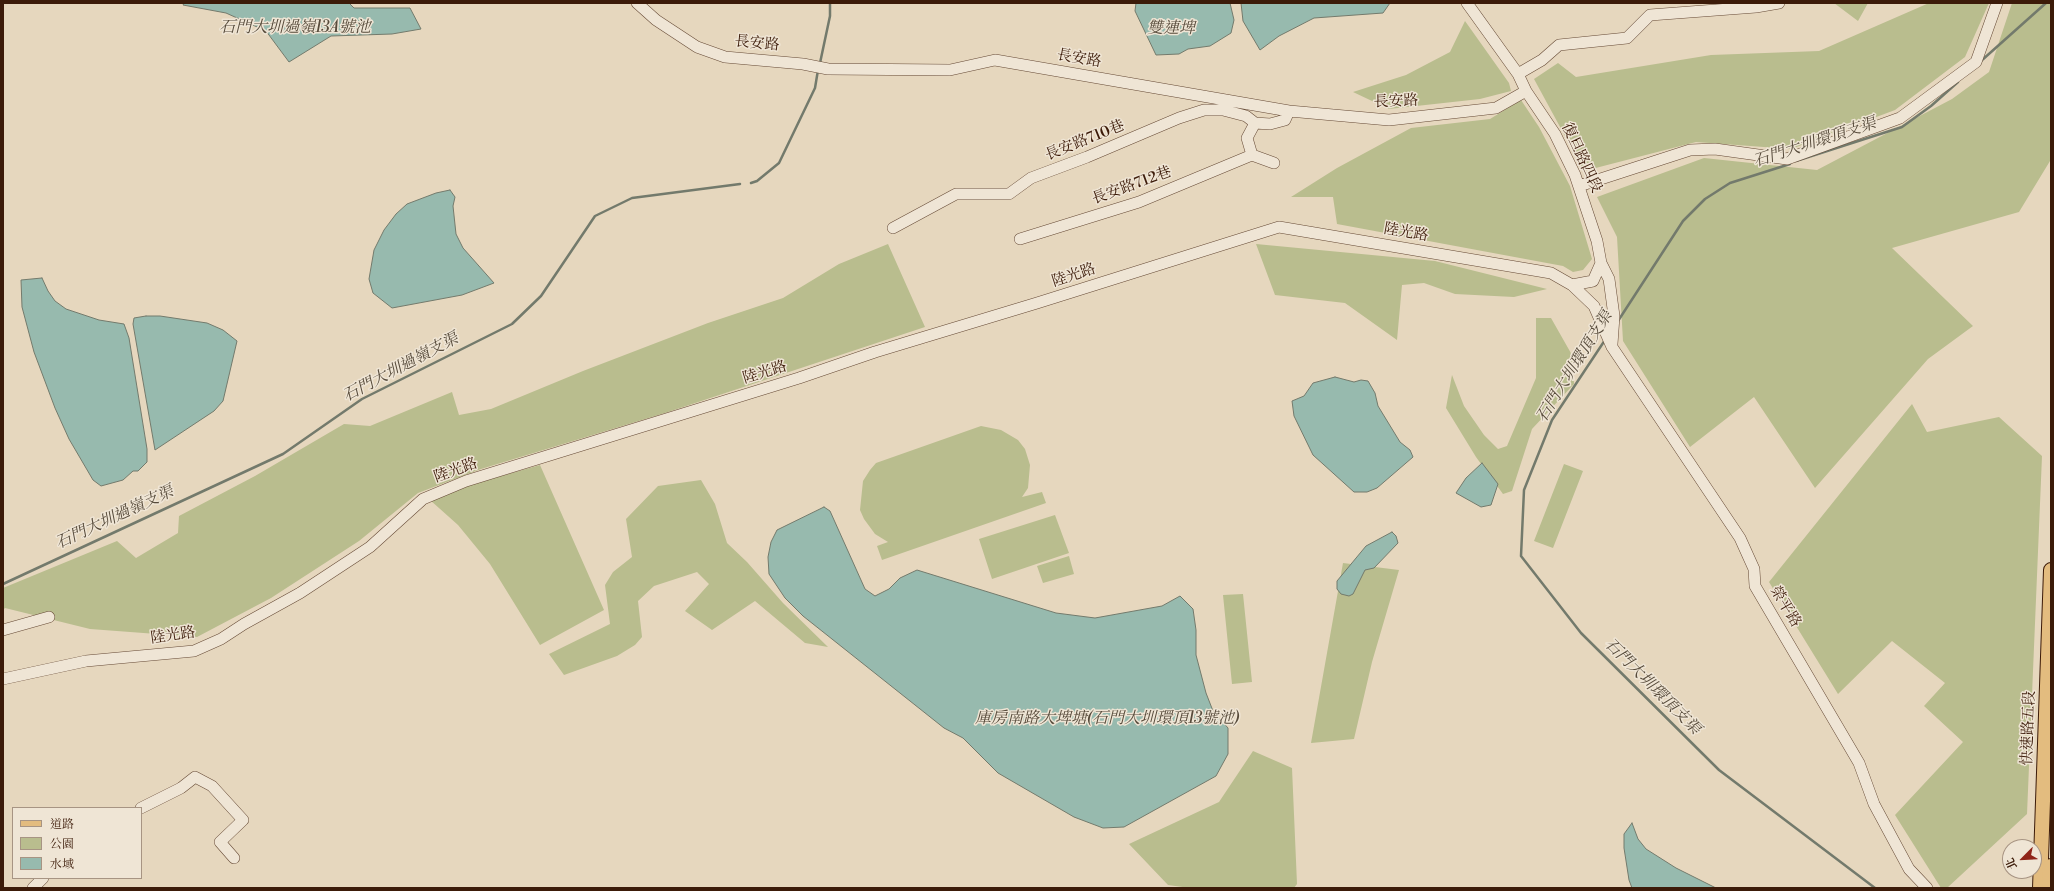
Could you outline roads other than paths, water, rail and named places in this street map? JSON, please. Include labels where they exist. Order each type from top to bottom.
[{"type":"highway","points":[[2050,888],[2051,867]]},
{"type":"main road","name":"快速路五段","points":[[2040,888],[2051,570]]},
{"type":"street","name":"長安路","points":[[637,3],[656,20],[697,47],[725,57],[808,64],[828,69],[950,70],[995,60],[1289,111],[1389,120],[1496,108],[1526,91]]},
{"type":"street","name":"復旦路四段","points":[[1467,3],[1518,74],[1526,91],[1555,134],[1579,186],[1597,240],[1601,263],[1609,279],[1614,316],[1612,346]]},
{"type":"street","points":[[1518,74],[1542,60],[1559,45],[1627,38],[1650,15],[1756,7],[1779,3]]},
{"type":"street","points":[[1579,186],[1690,150],[1715,149],[1787,159],[1900,118],[1976,62],[1997,3]]},
{"type":"street","name":"長安路710巷","points":[[893,228],[956,194],[1009,194],[1031,178],[1204,110],[1223,110],[1246,116],[1254,123],[1270,124],[1285,120],[1289,111]]},
{"type":"street","points":[[1254,123],[1247,138],[1252,155],[1274,163]]},
{"type":"street","name":"長安路712巷","points":[[1020,239],[1139,202],[1252,155]]},
{"type":"street","name":"陸光路","points":[[3,679],[86,661],[194,651],[221,640],[244,624],[300,593],[370,547],[423,499],[466,481],[1279,227],[1551,273],[1572,285],[1594,306],[1612,346]]},
{"type":"street","points":[[1572,285],[1593,281],[1601,263]]},
{"type":"street","name":"榮平路","points":[[1612,346],[1740,538],[1754,569],[1754,586],[1859,763],[1874,804],[1909,869],[1927,888]]},
{"type":"street","points":[[3,630],[49,616]]},
{"type":"street","points":[[142,808],[181,788],[195,777],[212,786],[242,820],[220,842],[234,858]]},
{"type":"street","points":[[32,888],[42,879]]},
{"type":"water","name":"石門大圳過嶺13A號池","points":[[184,3],[349,3],[354,8],[410,8],[421,29],[392,34],[331,36],[289,62],[266,31],[226,13],[183,5]]},
{"type":"water","name":"雙連埤","points":[[1136,3],[1230,3],[1234,20],[1231,33],[1210,46],[1188,49],[1179,54],[1156,55],[1135,11]]},
{"type":"water","points":[[1241,3],[1390,3],[1383,13],[1314,18],[1279,36],[1260,50],[1243,21]]},
{"type":"water","points":[[450,190],[455,197],[453,206],[456,234],[463,248],[494,283],[462,295],[392,308],[373,293],[369,279],[374,250],[384,230],[396,214],[407,204],[436,193]]},
{"type":"water","points":[[42,278],[55,301],[66,309],[99,320],[124,324],[129,338],[147,449],[147,462],[138,471],[133,471],[123,480],[101,486],[93,480],[69,439],[55,408],[34,352],[22,307],[21,280]]},
{"type":"water","points":[[160,316],[207,323],[223,330],[237,341],[223,401],[214,411],[155,450],[133,324],[134,318]]},
{"type":"water","points":[[1335,377],[1354,382],[1361,380],[1368,381],[1375,393],[1378,406],[1400,442],[1410,450],[1413,457],[1377,488],[1367,492],[1354,492],[1313,455],[1294,416],[1292,401],[1304,396],[1313,383]]},
{"type":"water","points":[[1482,463],[1498,484],[1491,505],[1481,507],[1456,493],[1466,478]]},
{"type":"water","name":"庫房南路大埤塘(石門大圳環頂13號池)","points":[[824,507],[830,511],[865,589],[875,596],[889,589],[900,578],[917,570],[1056,613],[1095,618],[1162,606],[1180,596],[1193,609],[1196,630],[1196,655],[1206,693],[1213,711],[1228,728],[1228,754],[1216,776],[1124,827],[1103,828],[1074,817],[998,773],[963,738],[944,728],[803,616],[785,598],[769,574],[768,557],[771,542],[777,530]]},
{"type":"water","points":[[1392,532],[1396,536],[1398,543],[1374,568],[1365,570],[1353,594],[1349,596],[1341,594],[1337,589],[1337,581],[1366,546]]},
{"type":"water","points":[[1632,823],[1638,839],[1646,849],[1676,868],[1716,888],[1632,888],[1629,880],[1624,848],[1624,834]]},
{"type":"waterway","name":"石門大圳過嶺支渠","points":[[820,63],[830,16],[830,3]]},
{"type":"waterway","name":"石門大圳環頂支渠","points":[[1981,61],[2046,3]]},
{"type":"waterway","name":"石門大圳過嶺支渠","points":[[751,183],[757,181],[779,163],[815,88],[818,70]]},
{"type":"waterway","name":"石門大圳環頂支渠","points":[[1796,161],[1902,127],[1931,106],[1958,82]]},
{"type":"waterway","name":"石門大圳環頂支渠","points":[[1618,321],[1683,221],[1705,199],[1730,183],[1790,164]]},
{"type":"waterway","name":"石門大圳過嶺支渠","points":[[3,584],[283,454],[362,399],[512,324],[541,296],[595,216],[632,198],[740,184]]},
{"type":"waterway","name":"石門大圳環頂支渠","points":[[1605,340],[1552,420],[1524,490],[1521,556],[1581,633],[1719,770],[1875,888]]}]
